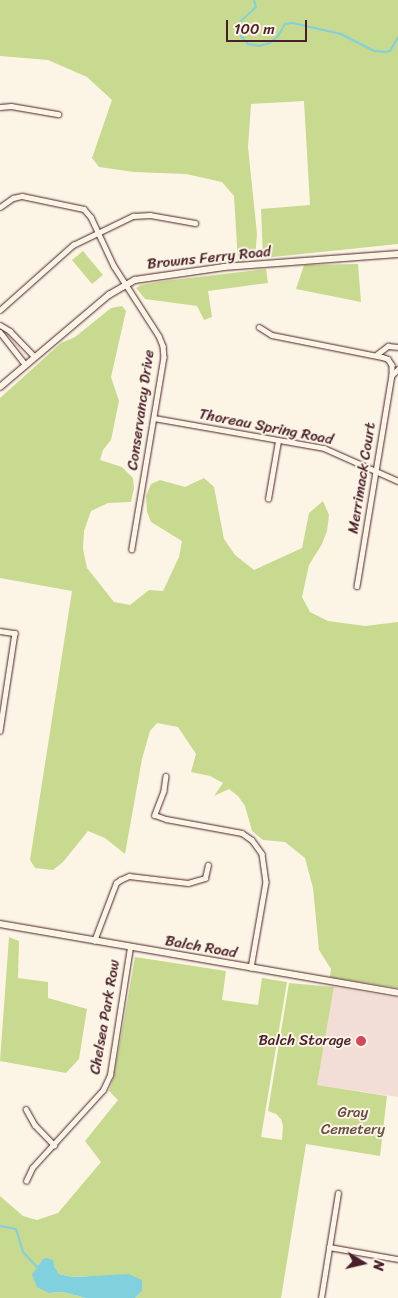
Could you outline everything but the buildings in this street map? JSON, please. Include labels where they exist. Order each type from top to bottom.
[{"type":"street","points":[[0,107],[11,106],[58,114]]},
{"type":"street","name":"Conservancy Drive","points":[[0,206],[13,198],[22,196],[78,206],[88,212],[126,284],[164,346],[164,357],[132,549]]},
{"type":"street","points":[[0,310],[73,245],[141,214],[195,222]]},
{"type":"street","name":"Browns Ferry Road","points":[[0,387],[34,356],[126,284],[153,276],[224,267],[398,254]]},
{"type":"street","points":[[0,325],[10,331],[34,356]]},
{"type":"street","points":[[259,327],[272,335],[375,355],[388,360],[392,365],[392,375]]},
{"type":"street","points":[[0,332],[25,364]]},
{"type":"street","points":[[375,355],[388,346],[398,347]]},
{"type":"street","points":[[392,375],[398,369]]},
{"type":"street","name":"Merrimack Court","points":[[357,586],[392,375]]},
{"type":"street","name":"Thoreau Spring Road","points":[[154,418],[329,450],[398,481]]},
{"type":"street","points":[[268,499],[278,441]]},
{"type":"street","points":[[0,631],[15,633],[0,730]]},
{"type":"street","points":[[166,776],[164,791],[155,814],[166,819],[242,833],[252,840],[262,854],[266,882],[251,968]]},
{"type":"street","points":[[94,941],[116,883],[120,880],[129,876],[188,883],[205,878],[208,865]]},
{"type":"street","name":"Balch Road","points":[[0,924],[398,993]]},
{"type":"street","name":"Chelsea Park Row","points":[[26,1181],[32,1168],[103,1090],[110,1075],[130,947]]},
{"type":"street","points":[[26,1110],[35,1125],[54,1144]]},
{"type":"street","points":[[321,1298],[338,1193]]},
{"type":"street","points":[[328,1247],[398,1259]]},
{"type":"shaded area","name":"Balch Storage","points":[[334,987],[398,998],[398,1097],[317,1085]]},
{"type":"green space","points":[[0,0],[398,0],[398,244],[263,258],[261,209],[310,205],[304,101],[251,104],[248,147],[257,234],[255,257],[238,262],[234,196],[222,182],[186,174],[134,172],[99,167],[92,158],[112,100],[87,77],[48,60],[0,56]]},
{"type":"green space","points":[[83,251],[103,275],[92,284],[72,260]]},
{"type":"green space","points":[[358,264],[361,302],[296,289],[304,265]]},
{"type":"green space","points":[[266,269],[268,283],[208,291],[212,317],[204,320],[197,306],[145,299],[136,288],[141,285],[164,281]]},
{"type":"green space","points":[[122,306],[126,311],[111,377],[119,401],[111,440],[103,450],[100,460],[122,467],[133,478],[134,488],[131,502],[108,503],[91,511],[84,531],[83,549],[87,568],[114,602],[130,605],[149,590],[163,591],[179,557],[182,541],[151,522],[147,512],[146,496],[151,484],[160,480],[185,487],[204,478],[214,487],[224,539],[235,555],[254,570],[302,548],[309,513],[323,501],[329,515],[327,531],[322,544],[309,565],[302,597],[310,612],[328,621],[365,626],[398,622],[398,988],[330,977],[331,969],[319,950],[313,888],[305,858],[285,842],[263,840],[252,831],[245,806],[238,796],[229,789],[214,796],[223,783],[210,776],[191,772],[196,754],[178,727],[157,723],[150,731],[142,759],[125,854],[105,838],[88,831],[63,862],[53,870],[35,868],[30,860],[72,591],[0,578],[0,398],[61,343],[75,337],[111,308]]},
{"type":"green space","points":[[9,937],[19,941],[18,978],[48,982],[48,998],[87,1009],[79,1059],[66,1073],[0,1061]]},
{"type":"green space","name":"Gray Cemetery","points":[[135,957],[226,971],[222,1000],[258,1005],[262,978],[287,982],[261,1137],[282,1140],[283,1126],[281,1119],[276,1114],[268,1111],[289,983],[334,987],[317,1085],[387,1096],[380,1156],[306,1144],[281,1298],[135,1298],[142,1291],[88,1276],[73,1277],[59,1274],[54,1266],[49,1293],[63,1292],[86,1298],[0,1298],[0,1196],[23,1216],[37,1220],[58,1213],[101,1162],[85,1141],[118,1100],[109,1091],[114,1076]]},
{"type":"water","points":[[43,1259],[53,1260],[59,1274],[73,1277],[129,1274],[142,1280],[142,1291],[135,1298],[86,1298],[63,1292],[49,1293],[37,1287],[32,1275]]},
{"type":"waterway","points":[[254,0],[256,7],[239,23],[241,36],[248,44],[259,46],[270,43],[278,36],[285,24],[293,23],[341,34],[375,51],[390,51],[398,37]]},
{"type":"waterway","points":[[0,1226],[16,1229],[23,1252],[38,1268]]},
{"type":"place","name":"Balch Storage","points":[[361,1041]]}]
